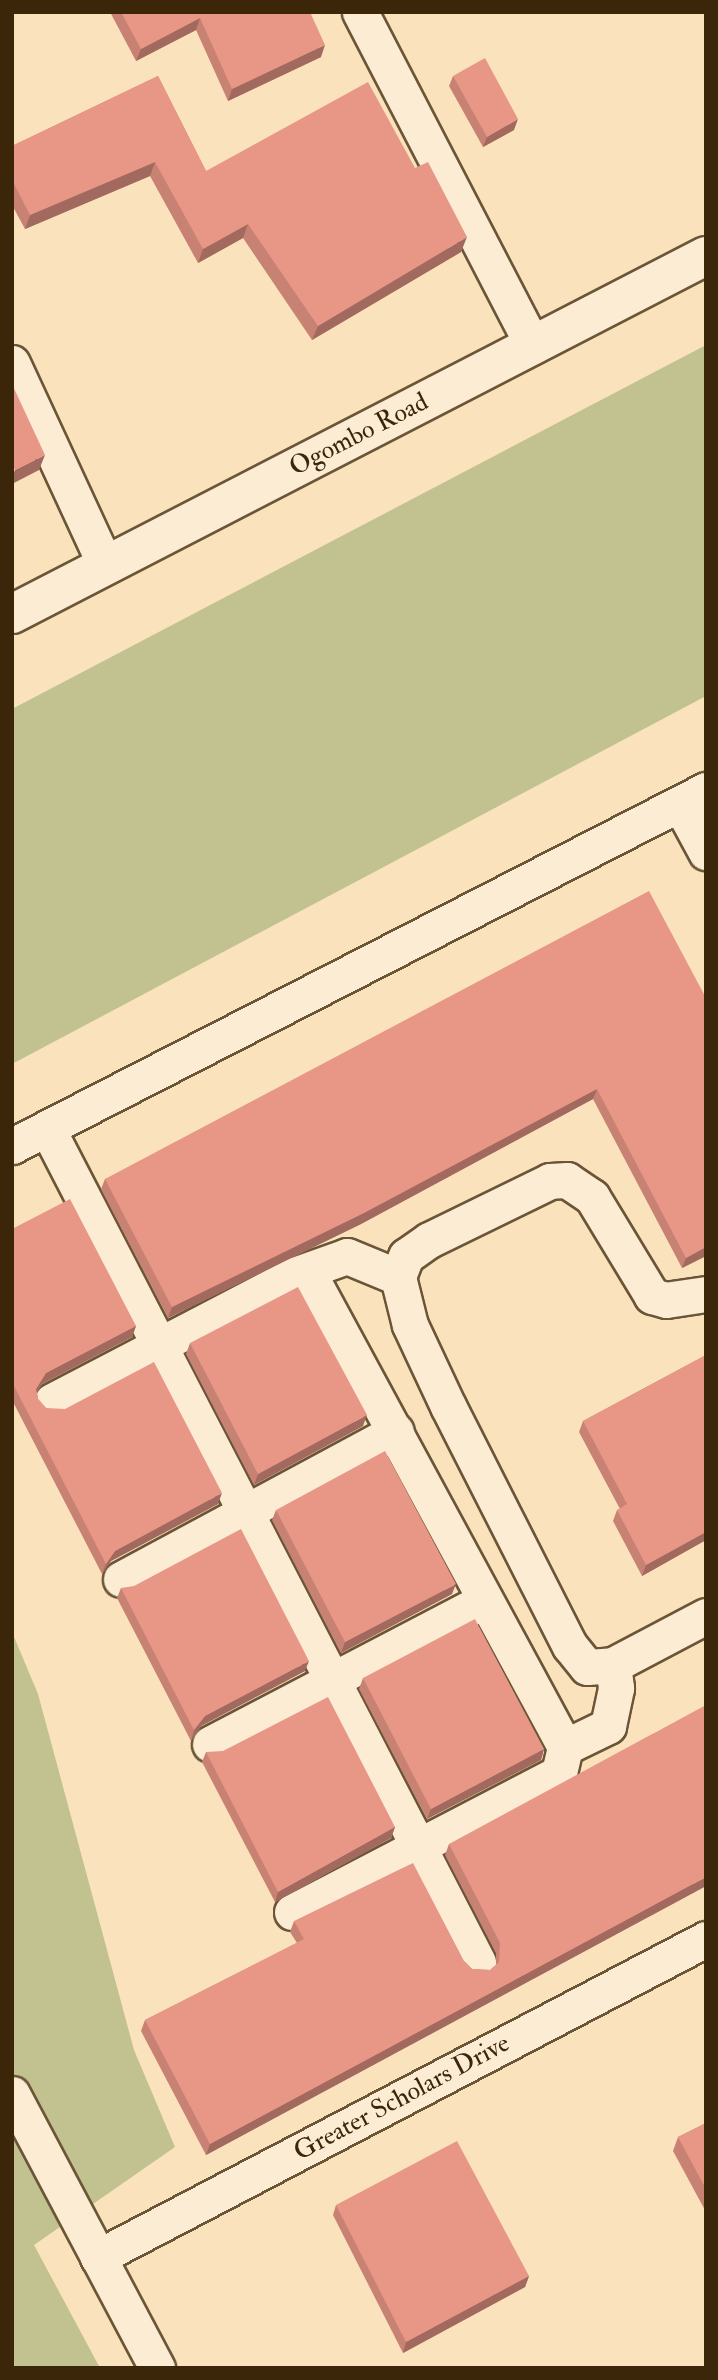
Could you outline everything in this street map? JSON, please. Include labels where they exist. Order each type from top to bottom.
[{"type":"main road","name":"Ogombo Road","points":[[12,614],[706,256]]},
{"type":"street","points":[[360,12],[533,346]]},
{"type":"street","points":[[12,363],[105,565]]},
{"type":"street","points":[[12,1146],[693,797],[706,852]]},
{"type":"street","points":[[47,1128],[478,1962]]},
{"type":"street","points":[[706,1294],[666,1300],[652,1296],[592,1197],[566,1180],[550,1181],[429,1240],[406,1256],[398,1277],[410,1325],[570,1646],[587,1667],[614,1664],[706,1616]]},
{"type":"street","points":[[52,1401],[158,1342],[294,1275],[347,1256],[398,1277]]},
{"type":"street","points":[[292,1912],[559,1773],[565,1747],[315,1285],[294,1275]]},
{"type":"street","points":[[121,1579],[247,1514],[396,1431]]},
{"type":"street","points":[[210,1745],[485,1600]]},
{"type":"street","points":[[565,1747],[608,1726],[616,1688],[614,1664]]},
{"type":"street","name":"Greater Scholars Drive","points":[[98,2257],[706,1939]]},
{"type":"street","points":[[12,2094],[157,2368]]},
{"type":"green space","points":[[706,345],[706,696],[12,1064],[12,709]]},
{"type":"green space","points":[[12,1632],[38,1694],[134,2050],[175,2147],[34,2245],[100,2368],[12,2368]]},
{"type":"building","points":[[121,12],[310,12],[325,45],[232,89],[200,18],[141,49]]},
{"type":"building","points":[[485,58],[518,119],[487,137],[453,76]]},
{"type":"building","points":[[158,76],[206,171],[368,82],[415,168],[428,162],[467,237],[318,326],[248,224],[203,249],[155,162],[30,215],[12,180],[12,146]]},
{"type":"building","points":[[12,384],[45,455],[15,470],[12,465]]},
{"type":"building","points":[[649,891],[706,998],[706,1247],[686,1258],[597,1089],[364,1213],[172,1307],[105,1179]]},
{"type":"building","points":[[70,1199],[136,1326],[46,1373],[36,1389],[38,1399],[46,1408],[65,1409],[154,1362],[222,1493],[115,1551],[106,1564],[12,1386],[12,1229]]},
{"type":"building","points":[[298,1287],[367,1415],[258,1474],[190,1343]]},
{"type":"building","points":[[706,1355],[706,1532],[646,1565],[617,1510],[627,1504],[583,1421]]},
{"type":"building","points":[[385,1451],[456,1584],[345,1642],[276,1510]]},
{"type":"building","points":[[241,1529],[309,1661],[205,1716],[194,1730],[121,1588],[134,1586]]},
{"type":"building","points":[[475,1619],[544,1749],[431,1809],[363,1678]]},
{"type":"building","points":[[328,1697],[395,1827],[278,1892],[206,1752],[223,1751]]},
{"type":"building","points":[[706,1705],[706,1877],[210,2144],[145,2020],[304,1939],[294,1921],[413,1863],[464,1961],[472,1969],[490,1970],[499,1962],[500,1943],[449,1844]]},
{"type":"building","points":[[706,2123],[706,2189],[678,2137]]},
{"type":"building","points":[[457,2141],[529,2276],[406,2342],[336,2205]]}]
